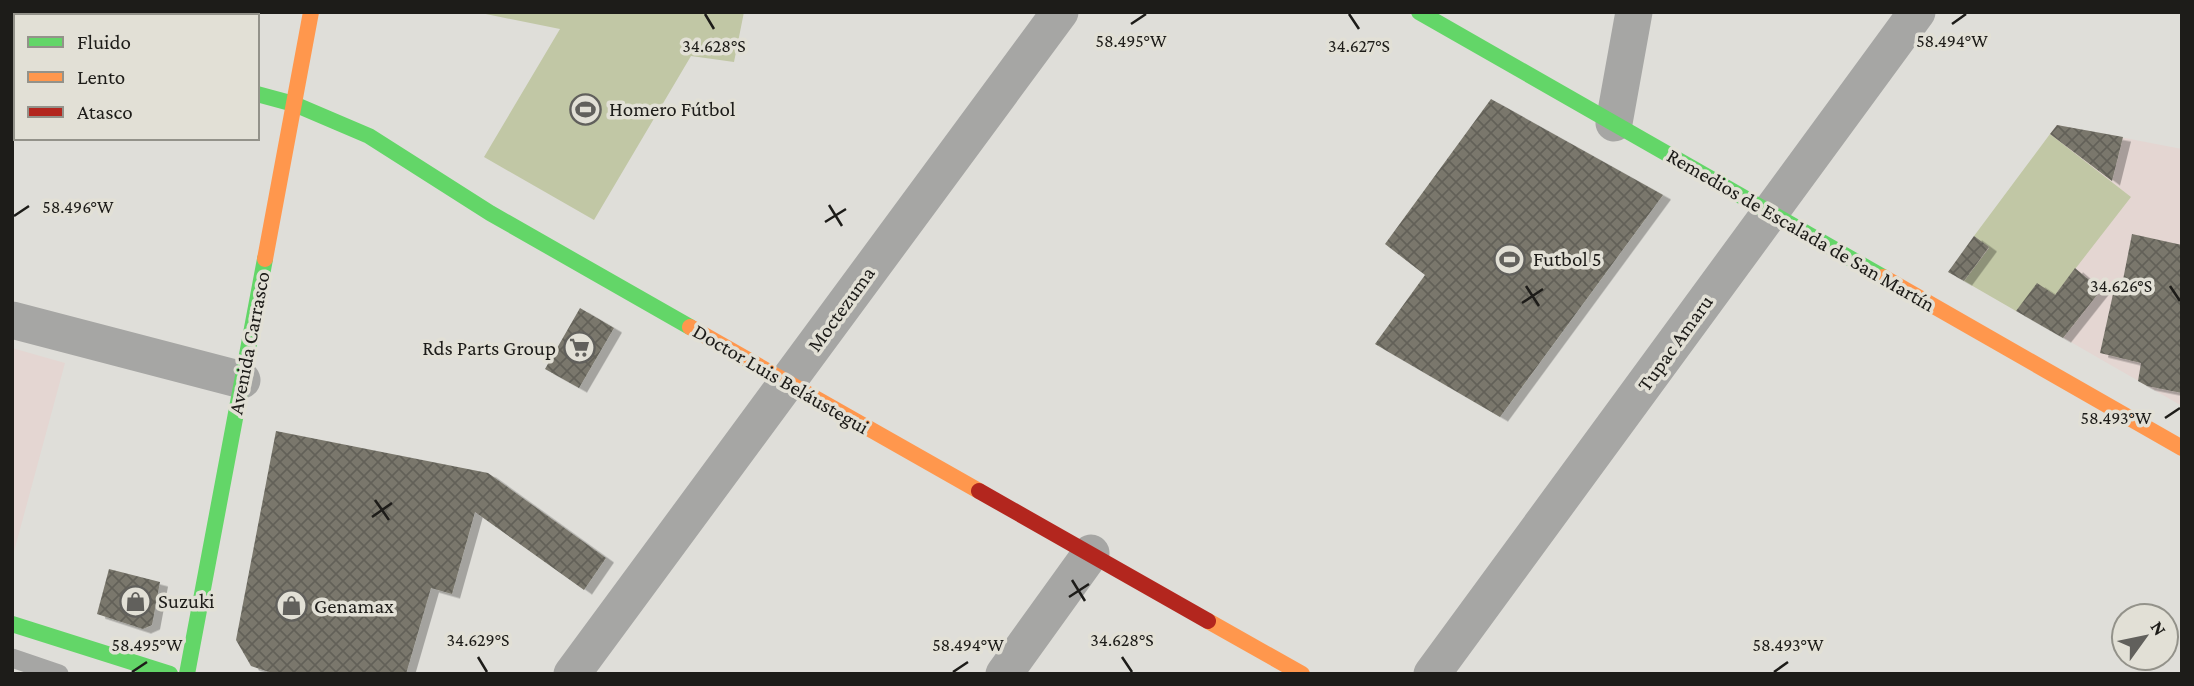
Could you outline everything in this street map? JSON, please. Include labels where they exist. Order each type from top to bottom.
[{"type":"street","name":"Avenida Carrasco","points":[[187,674],[312,12]]},
{"type":"street","name":"Moctezuma","points":[[572,674],[1060,12]]},
{"type":"street","name":"Remedios de Escalada de San Martín","points":[[1419,12],[2182,448]]},
{"type":"street","points":[[1614,123],[1634,12]]},
{"type":"street","name":"Tupac Amaru","points":[[1432,674],[1917,12]]},
{"type":"street","name":"Doctor Luis Beláustegui","points":[[259,95],[294,104],[369,136],[490,213],[1302,674]]},
{"type":"street","points":[[12,320],[242,380]]},
{"type":"street","points":[[1004,674],[1091,552]]},
{"type":"street","points":[[12,624],[170,674]]},
{"type":"lane","points":[[12,658],[59,674]]},
{"type":"shaded area","points":[[2057,125],[2182,149],[2182,406],[1949,272]]},
{"type":"shaded area","points":[[12,348],[65,363],[12,559]]},
{"type":"green space","name":"Homero Fútbol","points":[[476,12],[744,12],[734,62],[691,56],[594,220],[484,157],[560,29]]},
{"type":"green space","points":[[2050,134],[2131,197],[2055,295],[2016,311],[1964,281],[1989,248],[1974,236]]},
{"type":"building","name":"Futbol 5","points":[[1491,99],[1663,195],[1500,417],[1375,344],[1425,275],[1385,244]]},
{"type":"building","points":[[2057,125],[2123,137],[2112,181],[2050,134]]},
{"type":"building","points":[[2132,234],[2182,245],[2182,393],[2147,386],[2138,381],[2141,363],[2100,353],[2113,294],[2120,295]]},
{"type":"building","points":[[1974,236],[1989,247],[1964,281],[1948,272]]},
{"type":"building","points":[[2075,268],[2101,290],[2063,338],[2016,311],[2037,283],[2055,295]]},
{"type":"building","name":"Rds Parts Group","points":[[580,308],[614,328],[579,388],[545,369]]},
{"type":"building","points":[[276,431],[488,473],[606,558],[584,590],[475,512],[452,594],[431,588],[406,674],[275,674],[251,666],[236,640]]},
{"type":"building","points":[[109,569],[160,582],[152,625],[143,629],[97,614]]},
{"type":"traffic: fast","points":[[1419,12],[1883,277]]},
{"type":"traffic: fast","points":[[259,95],[294,104],[369,136],[490,213],[690,327]]},
{"type":"traffic: fast","points":[[187,674],[265,259]]},
{"type":"traffic: fast","points":[[12,624],[170,674]]},
{"type":"traffic: slow","points":[[265,259],[311,12]]},
{"type":"traffic: slow","points":[[1883,277],[2182,448]]},
{"type":"traffic: slow","points":[[690,327],[979,491]]},
{"type":"traffic: slow","points":[[1208,621],[1302,674]]},
{"type":"traffic: jam","points":[[979,491],[1208,621]]},
{"type":"place","name":"Homero Fútbol","points":[[586,109]]},
{"type":"place","name":"Futbol 5","points":[[1510,259]]},
{"type":"place","name":"Rds Parts Group","points":[[579,348]]},
{"type":"place","name":"Suzuki","points":[[135,601]]},
{"type":"place","name":"Genamax","points":[[291,606]]}]
